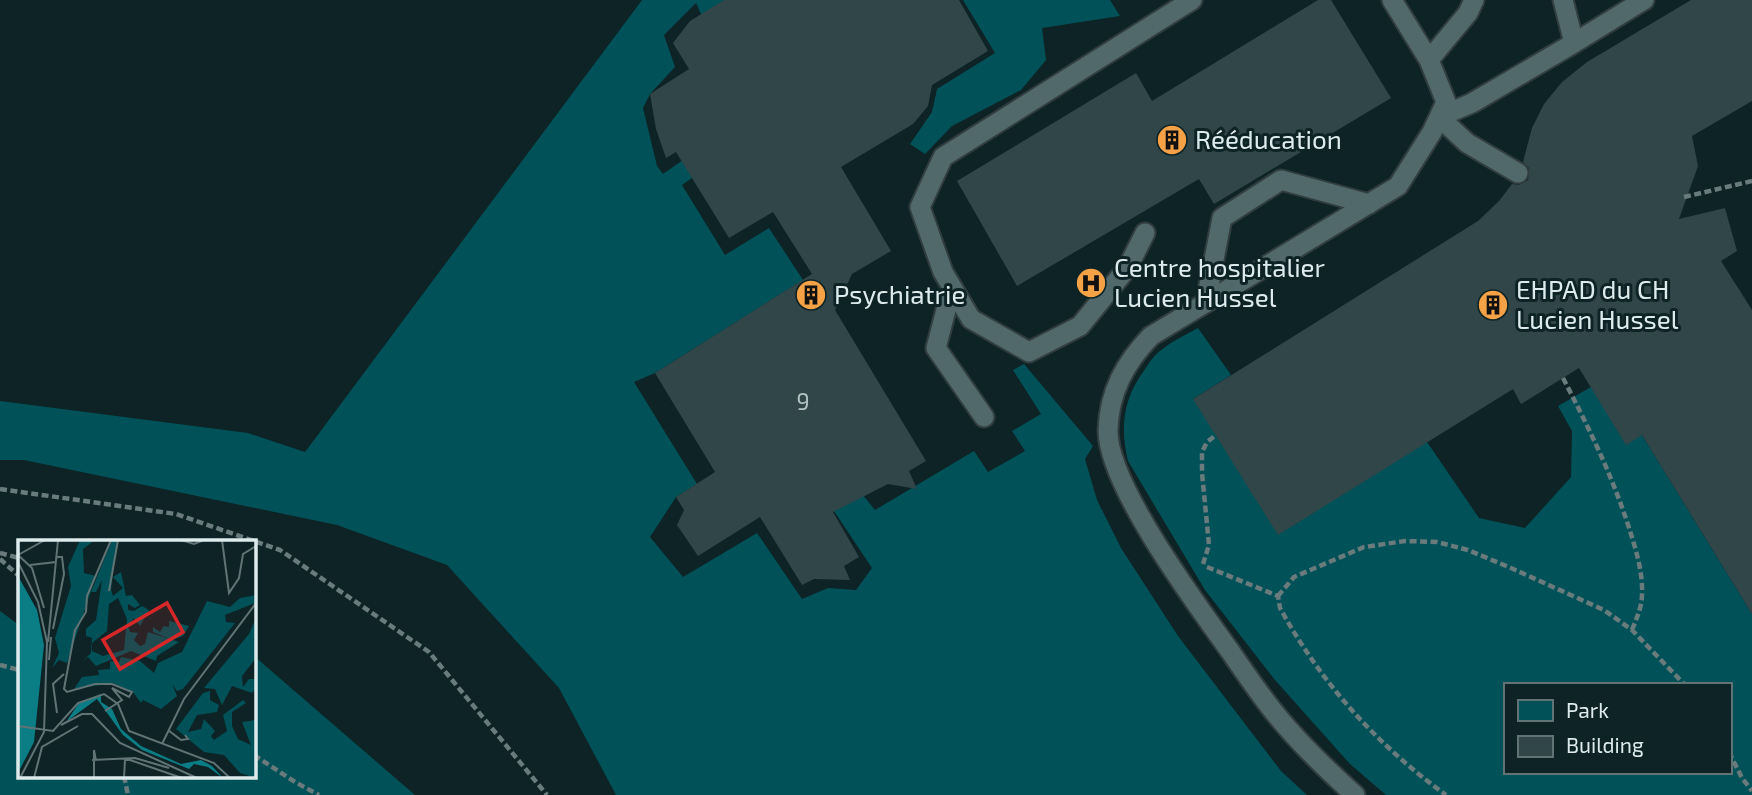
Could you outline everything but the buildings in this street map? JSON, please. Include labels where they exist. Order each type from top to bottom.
[{"type":"lane","points":[[1145,233],[1128,267],[1080,326],[1030,352],[971,319],[943,272],[920,207],[943,157],[1192,0]]},
{"type":"lane","points":[[1355,795],[1271,709],[1181,582],[1132,501],[1112,455],[1108,431],[1112,399],[1119,377],[1135,353],[1151,336],[1398,186],[1446,102],[1429,60],[1392,0]]},
{"type":"lane","points":[[1429,60],[1468,13],[1474,0]]},
{"type":"lane","points":[[1563,0],[1574,43]]},
{"type":"lane","points":[[1439,117],[1472,103],[1644,0]]},
{"type":"lane","points":[[1439,117],[1467,143],[1518,173]]},
{"type":"lane","points":[[1206,301],[1222,218],[1281,180],[1368,204]]},
{"type":"lane","points":[[952,287],[936,348],[984,417]]},
{"type":"path","points":[[1684,197],[1752,181]]},
{"type":"path","points":[[1563,378],[1614,481],[1636,549],[1643,590],[1641,609],[1632,629]]},
{"type":"path","points":[[1181,582],[1203,566],[1209,545],[1202,452],[1207,442],[1216,435]]},
{"type":"path","points":[[0,489],[176,514],[251,540]]},
{"type":"path","points":[[1446,795],[1418,775],[1321,676],[1280,608],[1278,596],[1294,577],[1364,547],[1405,541],[1437,542],[1468,550],[1604,610],[1632,629],[1683,683]]},
{"type":"path","points":[[256,542],[280,550],[429,652],[547,795]]},
{"type":"path","points":[[0,553],[18,558]]},
{"type":"path","points":[[0,558],[18,575]]},
{"type":"path","points":[[1203,566],[1278,596]]},
{"type":"path","points":[[0,665],[18,670]]},
{"type":"path","points":[[256,756],[319,795]]},
{"type":"path","points":[[1731,756],[1752,791]]},
{"type":"green space","points":[[642,0],[746,0],[717,40],[696,3],[664,35],[675,67],[650,94],[643,108],[657,166],[663,174],[687,157],[699,173],[682,185],[725,255],[769,228],[803,280],[655,373],[634,382],[697,484],[676,497],[650,537],[683,577],[757,533],[802,599],[828,588],[856,590],[872,568],[820,490],[849,478],[875,510],[974,451],[988,472],[1025,451],[1012,431],[1041,414],[1013,370],[1024,364],[1093,446],[1085,459],[1097,500],[1121,548],[1178,636],[1281,771],[1307,795],[616,795],[559,688],[447,565],[337,525],[24,460],[0,460],[0,401],[248,433],[305,452]]},
{"type":"green space","points":[[963,0],[1110,0],[1120,16],[1042,28],[1046,60],[1021,90],[952,126],[925,154],[910,144],[932,112],[937,89],[995,53]]},
{"type":"green space","points":[[1198,328],[1231,375],[1193,399],[1427,442],[1479,518],[1525,528],[1571,477],[1572,431],[1558,406],[1591,387],[1642,435],[1752,614],[1752,795],[1386,795],[1350,764],[1275,680],[1205,590],[1128,461],[1124,426],[1131,393],[1157,353]]},
{"type":"green space","points":[[0,611],[18,624],[18,778],[256,778],[256,658],[415,795],[0,795]]},
{"type":"place","name":"Rééducation","points":[[1172,140]]},
{"type":"place","name":"Centre hospitalier Lucien Hussel","points":[[1091,283]]},
{"type":"place","name":"Psychiatrie","points":[[811,295]]},
{"type":"place","name":"EHPAD du CH Lucien Hussel","points":[[1493,305]]}]
